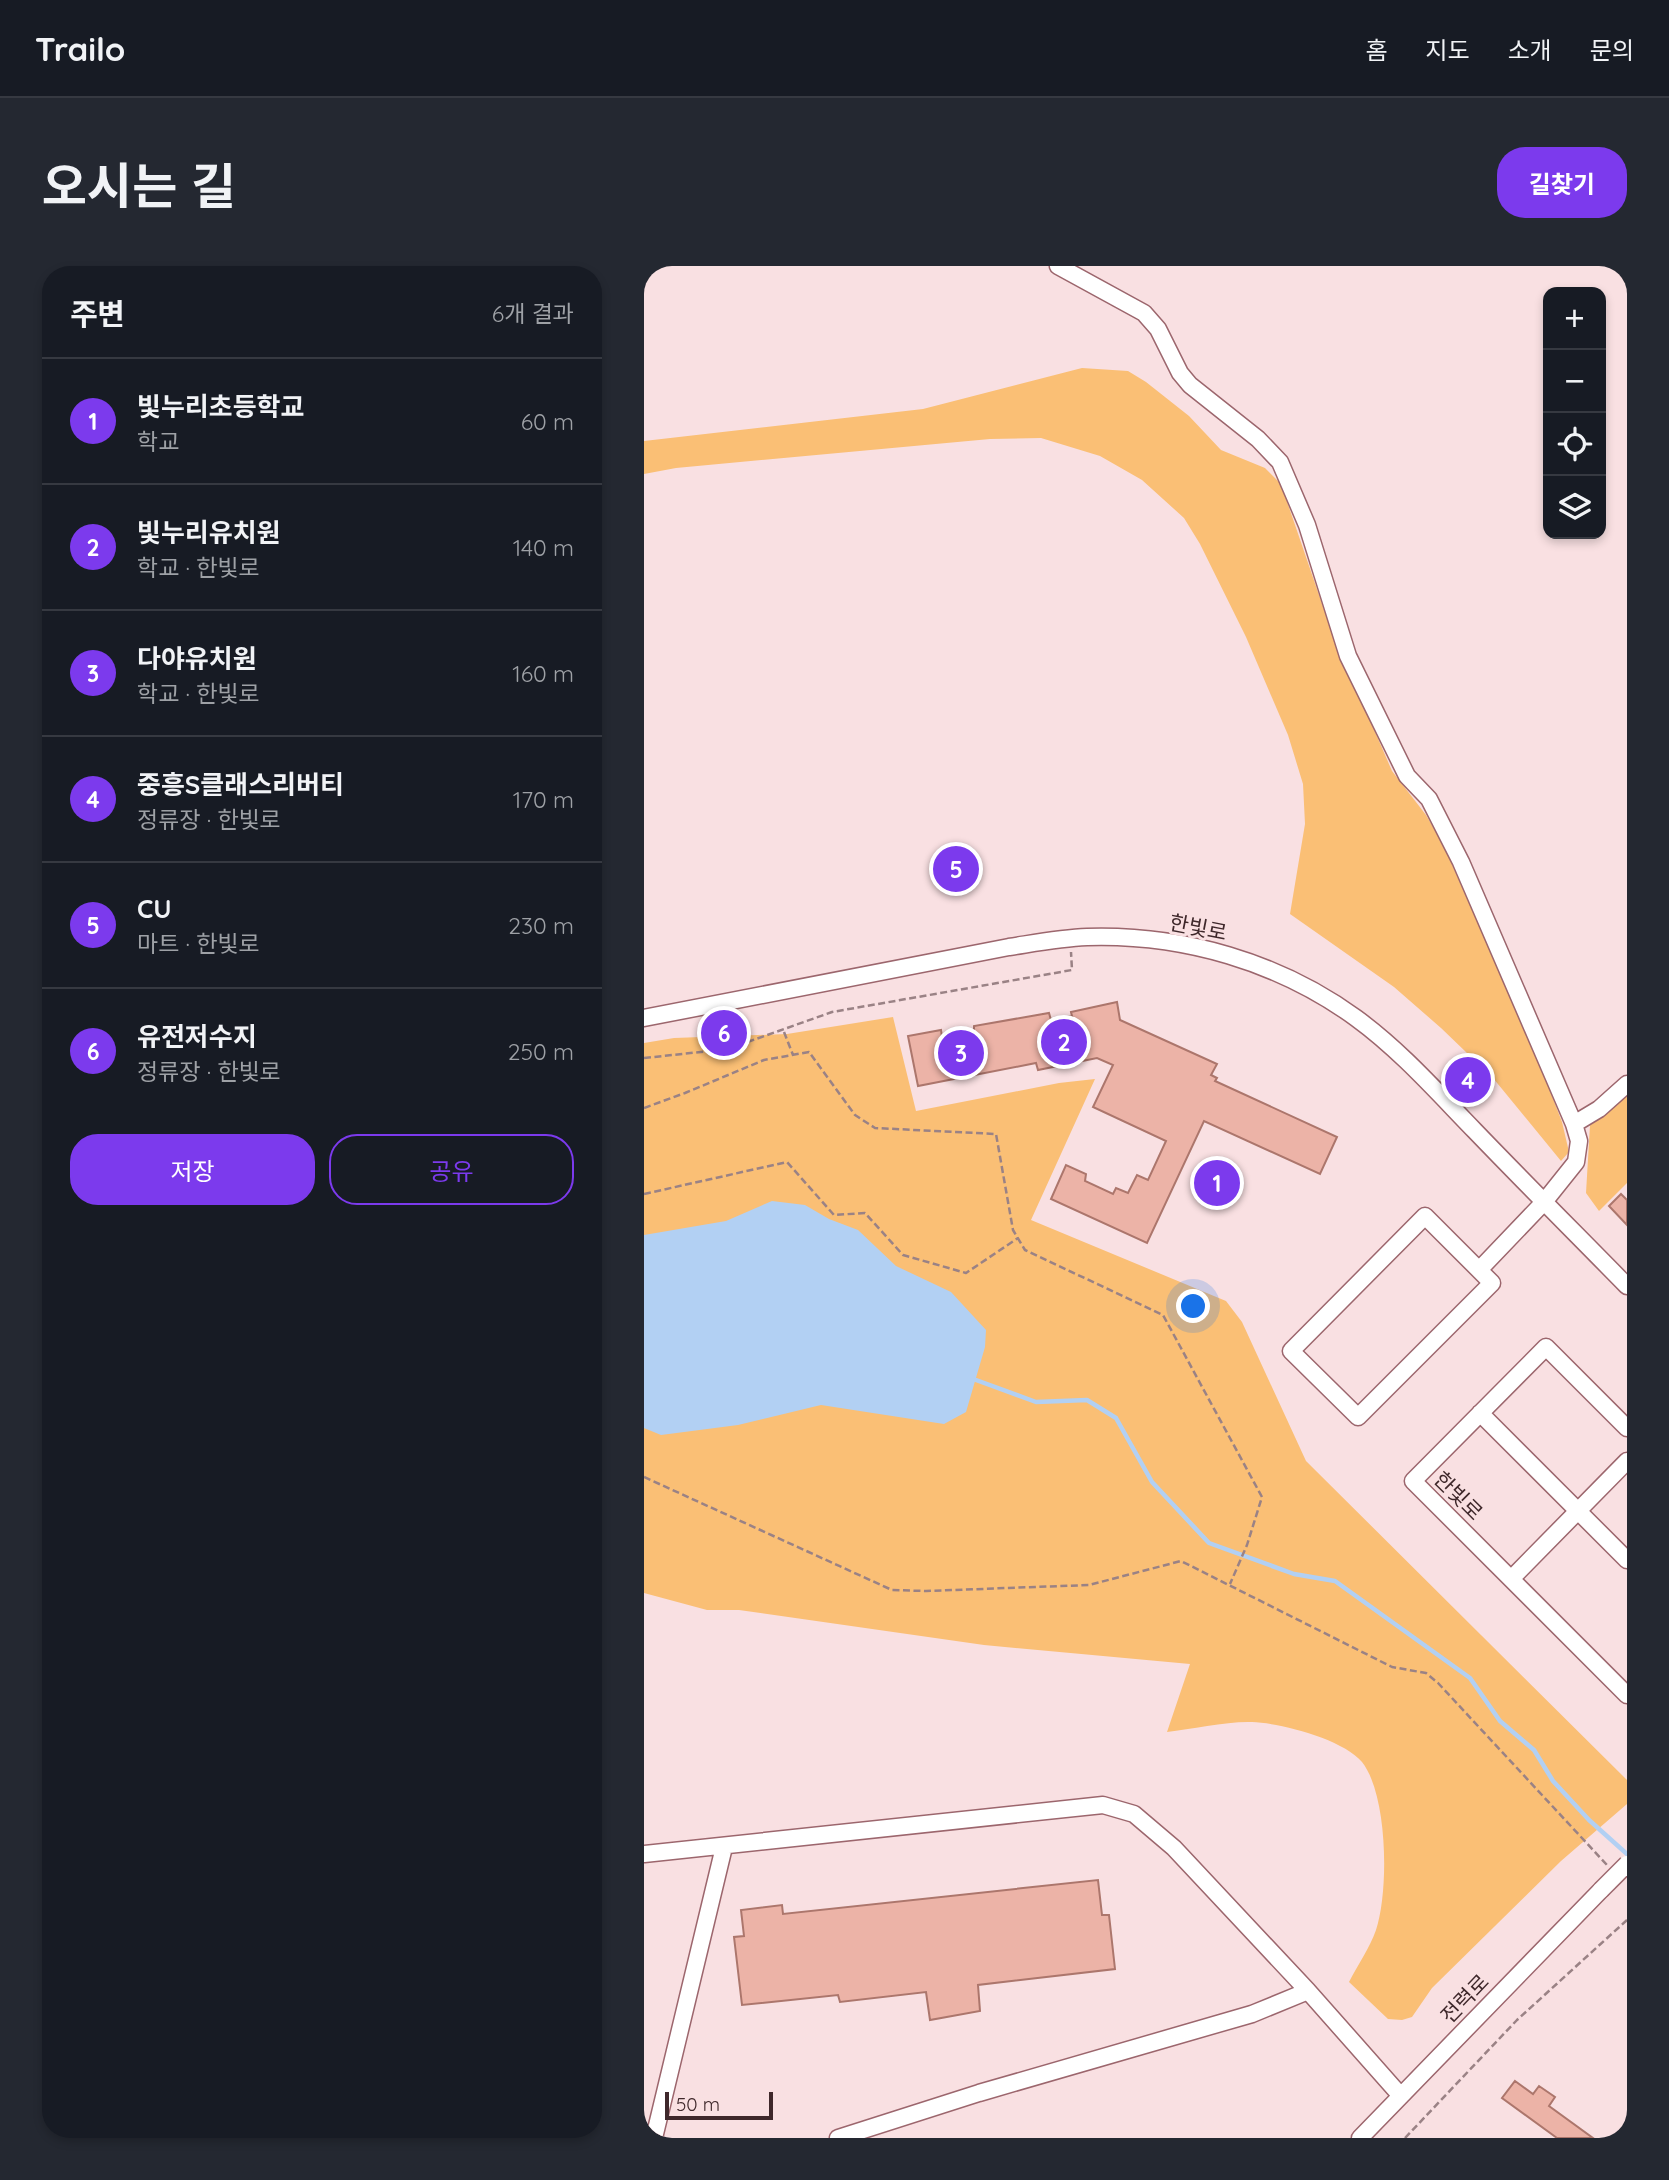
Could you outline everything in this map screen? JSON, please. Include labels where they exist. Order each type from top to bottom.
[{"type":"street","points":[[1058,266],[1144,313],[1158,329],[1180,373],[1190,385],[1258,439],[1280,463],[1307,525],[1348,656],[1407,776],[1429,799],[1461,862],[1574,1124],[1579,1140],[1576,1162],[1544,1202],[1479,1270]]},
{"type":"street","name":"한빛로","points":[[644,1018],[995,949],[1069,938],[1135,938],[1214,950],[1253,963],[1327,1000],[1356,1018],[1400,1056],[1627,1286]]},
{"type":"street","points":[[1574,1124],[1599,1109],[1627,1084]]},
{"type":"street","points":[[1426,1216],[1479,1270],[1492,1283],[1358,1417],[1291,1351],[1426,1216]]},
{"type":"street","name":"한빛로","points":[[1627,1428],[1546,1347],[1413,1481],[1627,1695]]},
{"type":"street","points":[[1480,1413],[1627,1560]]},
{"type":"street","points":[[1511,1579],[1627,1461]]},
{"type":"street","points":[[644,1854],[1103,1805],[1135,1814],[1174,1848],[1400,2095]]},
{"type":"street","points":[[659,2135],[724,1847]]},
{"type":"street","name":"전력로","points":[[1360,2138],[1627,1864]]},
{"type":"street","points":[[838,2138],[969,2096],[1252,2014],[1308,1992]]},
{"type":"path","points":[[644,1058],[710,1051],[743,1044],[832,1012],[1072,970],[1069,938]]},
{"type":"path","points":[[783,1030],[793,1055]]},
{"type":"path","points":[[644,1108],[764,1060],[809,1052],[855,1115],[875,1128],[996,1134],[1013,1230],[1025,1250],[1163,1315],[1262,1497],[1248,1545],[1230,1584]]},
{"type":"path","points":[[644,1194],[787,1162],[834,1216],[865,1213],[903,1255],[966,1273],[1018,1238]]},
{"type":"path","points":[[644,1477],[892,1590],[1089,1585],[1181,1561],[1392,1667],[1426,1673],[1608,1866]]},
{"type":"path","points":[[1405,2138],[1517,2020],[1627,1920]]},
{"type":"shaded area","points":[[1082,368],[1128,371],[1189,416],[1221,450],[1265,468],[1281,484],[1331,630],[1392,771],[1426,815],[1443,844],[1537,1057],[1562,1122],[1569,1152],[1561,1161],[1493,1078],[1441,1028],[1394,987],[1290,914],[1305,824],[1303,784],[1288,735],[1246,637],[1200,544],[1184,518],[1142,480],[1100,456],[1041,438],[990,439],[676,468],[644,474],[644,441],[923,409]]},
{"type":"shaded area","points":[[893,1017],[916,1111],[1059,1083],[1095,1079],[1031,1220],[1226,1301],[1242,1322],[1306,1461],[1627,1780],[1627,1804],[1561,1861],[1432,1988],[1412,2017],[1402,2020],[1388,2019],[1349,1982],[1376,1930],[1383,1892],[1384,1844],[1371,1777],[1362,1762],[1341,1746],[1295,1729],[1252,1722],[1167,1732],[1190,1664],[984,1645],[739,1610],[707,1610],[644,1593],[644,1043],[674,1038],[787,1034]]},
{"type":"shaded area","points":[[1627,1094],[1627,1183],[1599,1211],[1586,1193],[1590,1125]]},
{"type":"water","points":[[772,1201],[805,1205],[829,1219],[858,1230],[896,1266],[951,1292],[986,1330],[985,1347],[966,1412],[944,1424],[821,1405],[738,1425],[661,1435],[644,1428],[644,1235],[726,1221]]},
{"type":"building","points":[[1117,1002],[1120,1020],[1217,1064],[1211,1075],[1217,1078],[1215,1081],[1337,1137],[1320,1174],[1204,1121],[1147,1243],[1051,1199],[1066,1165],[1086,1174],[1085,1181],[1113,1194],[1116,1188],[1128,1193],[1137,1175],[1148,1180],[1166,1141],[1093,1107],[1113,1065],[1097,1058],[1038,1070],[1036,1063],[918,1086],[908,1036],[941,1030],[942,1037],[974,1031],[974,1026],[1049,1013],[1051,1020],[1072,1016],[1071,1012]]},
{"type":"building","points":[[1621,1194],[1627,1200],[1627,1225],[1609,1206]]},
{"type":"building","points":[[1098,1880],[1102,1915],[1109,1915],[1115,1969],[978,1985],[980,2011],[930,2020],[926,1992],[840,2002],[838,1995],[742,2005],[734,1937],[744,1936],[741,1910],[782,1905],[783,1914]]},
{"type":"building","points":[[1515,2081],[1533,2094],[1539,2086],[1555,2097],[1549,2106],[1593,2138],[1557,2138],[1502,2098]]},
{"type":"waterway","points":[[976,1380],[1036,1402],[1087,1400],[1116,1418],[1152,1482],[1209,1543],[1294,1574],[1335,1581],[1470,1678],[1500,1721],[1534,1750],[1553,1781],[1589,1820],[1627,1854]]},
{"type":"place","name":"CU","points":[[956,869]]},
{"type":"place","name":"유전저수지","points":[[724,1033]]},
{"type":"place","name":"빛누리유치원","points":[[1064,1042]]},
{"type":"place","name":"다야유치원","points":[[961,1053]]},
{"type":"place","name":"중흥S클래스리버티","points":[[1468,1080]]},
{"type":"place","name":"빛누리초등학교","points":[[1217,1183]]}]
